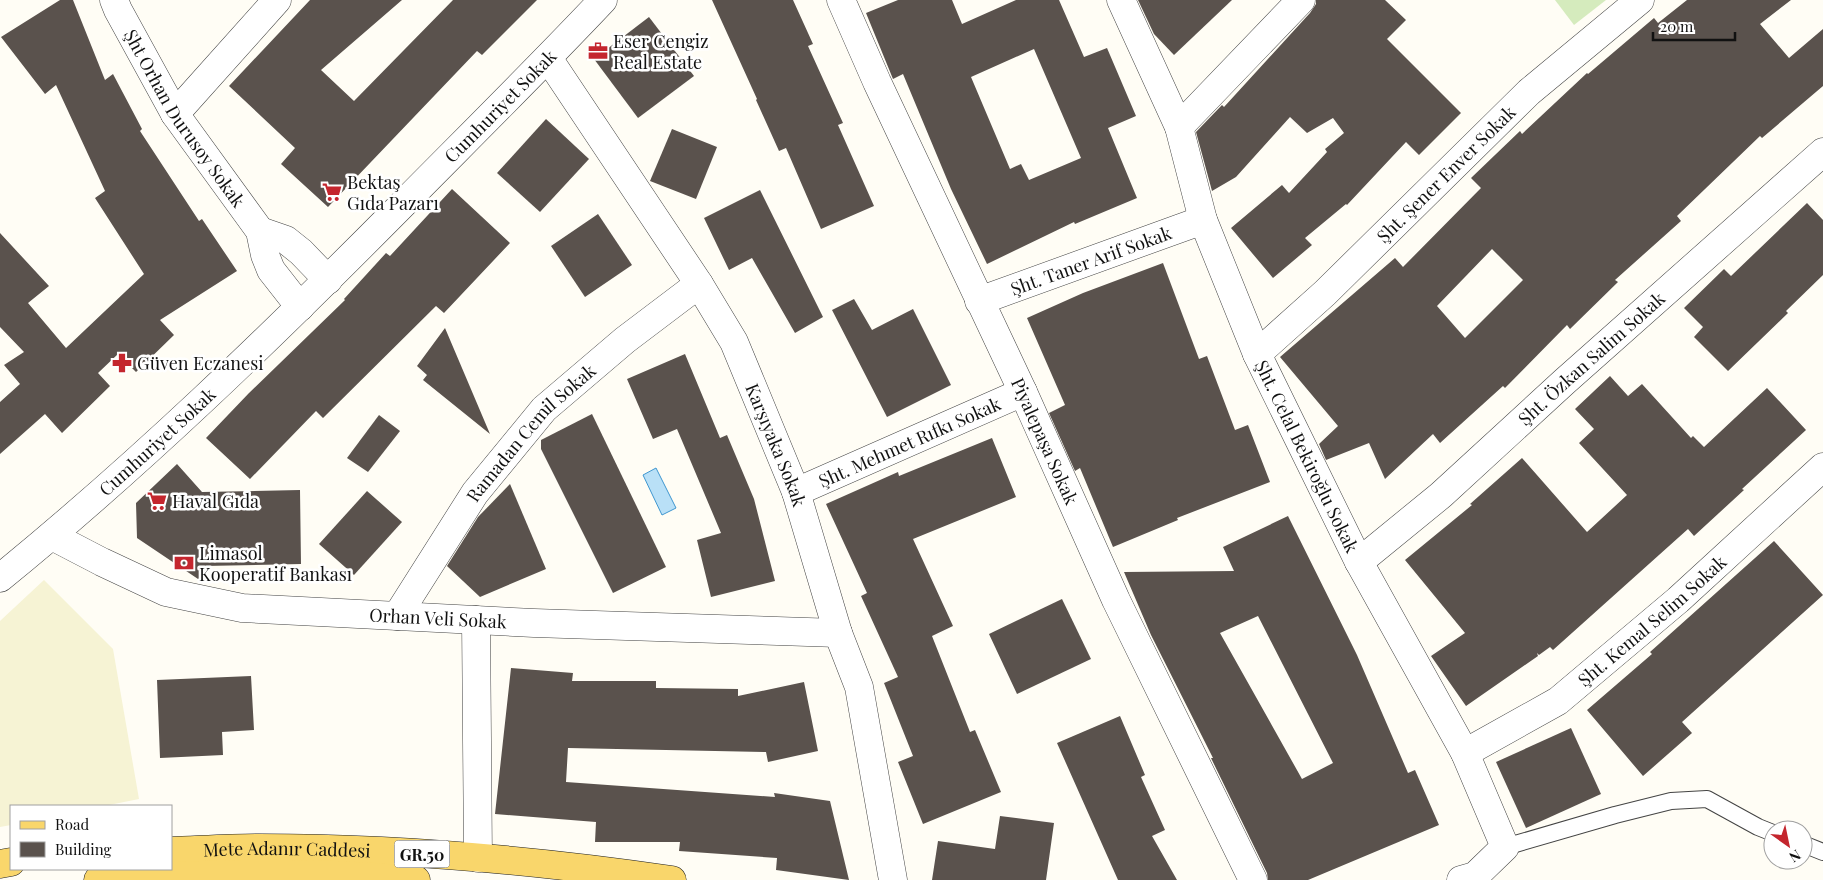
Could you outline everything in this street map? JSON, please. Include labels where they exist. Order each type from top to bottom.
[{"type":"main road","name":"Mete Adanır Caddesi","points":[[172,851],[258,848],[355,850],[516,860],[672,880]]},
{"type":"main road","name":"Mete Adanır Caddesi","points":[[98,880],[267,873],[416,880]]},
{"type":"street","name":"Şht Orhan Durusoy Sokak","points":[[114,0],[175,114],[260,231],[271,270],[300,307]]},
{"type":"street","points":[[175,114],[277,0]]},
{"type":"street","name":"Cumhuriyet Sokak","points":[[0,578],[52,536],[192,410],[300,307],[548,58],[603,0]]},
{"type":"street","name":"Piyalepaşa Sokak","points":[[841,0],[979,301],[1023,392],[1116,600],[1253,880]]},
{"type":"street","name":"Şht. Celal Bekiroğlu Sokak","points":[[1122,0],[1179,127],[1203,220],[1257,354],[1359,562],[1465,753],[1505,847]]},
{"type":"street","points":[[1179,127],[1301,0]]},
{"type":"street","name":"Şht. Şener Enver Sokak","points":[[1257,354],[1324,293],[1529,92],[1640,0]]},
{"type":"street","name":"Karşıyaka Sokak","points":[[548,58],[699,284],[734,342],[796,492],[838,634],[859,687],[893,880]]},
{"type":"street","name":"Şht. Özkan Salim Sokak","points":[[1359,562],[1441,495],[1564,382],[1823,152]]},
{"type":"street","name":"Şht. Taner Arif Sokak","points":[[979,301],[1203,220]]},
{"type":"street","points":[[260,231],[286,240],[301,252],[328,280]]},
{"type":"street","name":"Ramadan Cemil Sokak","points":[[397,616],[475,493],[544,409],[625,340],[699,284]]},
{"type":"street","name":"Şht. Mehmet Rıfkı Sokak","points":[[796,492],[1023,392]]},
{"type":"street","name":"Şht. Kemal Selim Sokak","points":[[1465,753],[1558,701],[1678,600],[1823,467]]},
{"type":"street","name":"Orhan Veli Sokak","points":[[52,536],[166,592],[242,608],[476,620],[838,634]]},
{"type":"street","points":[[476,620],[478,858]]},
{"type":"street","points":[[1461,880],[1475,876],[1505,847]]},
{"type":"lane","points":[[1505,847],[1624,812],[1671,802],[1707,799],[1763,829]]},
{"type":"shaded area","points":[[44,580],[113,649],[139,799],[109,805],[10,805],[10,825],[0,827],[0,621]]},
{"type":"green space","points":[[1555,0],[1606,0],[1574,25]]},
{"type":"water","points":[[656,468],[676,508],[662,515],[643,475]]},
{"type":"building","points":[[60,0],[73,0],[105,80],[113,74],[142,129],[140,131],[199,221],[202,219],[237,271],[160,320],[174,335],[136,372],[118,354],[98,373],[110,386],[62,433],[45,414],[0,454],[0,402],[20,384],[4,365],[24,352],[0,327],[0,233],[49,286],[28,303],[66,348],[144,274],[95,198],[105,191],[56,85],[45,94],[1,37]]},
{"type":"building","points":[[310,0],[402,0],[321,70],[354,101],[453,0],[537,0],[482,55],[477,51],[328,207],[281,164],[295,148],[229,86]]},
{"type":"building","points":[[712,0],[793,0],[813,44],[808,46],[843,123],[838,125],[874,206],[821,229],[786,148],[779,151]]},
{"type":"building","points":[[898,0],[952,0],[962,24],[1016,0],[1059,0],[1084,57],[1107,48],[1136,116],[1108,128],[1137,198],[1075,224],[1074,222],[987,264],[951,189],[903,74],[893,79],[866,13]],"holes":[[[1034,49],[1081,158],[1029,180],[1021,164],[1010,169],[971,77]]]},
{"type":"building","points":[[1138,0],[1232,0],[1174,55],[1154,34]]},
{"type":"building","points":[[1316,0],[1385,0],[1406,20],[1387,39],[1461,113],[1419,155],[1406,142],[1347,205],[1305,238],[1312,245],[1273,278],[1231,228],[1282,185],[1289,193],[1327,152],[1325,149],[1344,133],[1333,118],[1307,133],[1290,117],[1236,177],[1212,191],[1196,132],[1222,105],[1224,107],[1310,13],[1316,4]]},
{"type":"building","points":[[1687,0],[1791,0],[1760,24],[1789,58],[1823,29],[1823,86],[1762,138],[1760,136],[1677,216],[1681,221],[1615,280],[1618,282],[1570,329],[1567,325],[1505,388],[1503,386],[1440,443],[1433,434],[1385,479],[1369,443],[1326,460],[1319,444],[1338,426],[1280,357],[1395,258],[1403,267],[1481,188],[1471,178],[1520,131],[1522,134],[1587,73],[1654,18],[1658,23]],"holes":[[[1492,249],[1523,280],[1465,338],[1437,306]]]},
{"type":"building","points":[[649,17],[694,76],[638,118],[594,59]]},
{"type":"building","points":[[546,119],[589,159],[540,212],[497,173]]},
{"type":"building","points":[[672,129],[717,147],[696,199],[650,181]]},
{"type":"building","points":[[452,189],[510,243],[444,313],[436,306],[323,418],[316,411],[250,479],[206,438],[249,393],[345,300],[386,253],[390,256]]},
{"type":"building","points":[[760,190],[823,317],[795,333],[752,258],[729,270],[704,218]]},
{"type":"building","points":[[1807,203],[1823,220],[1823,275],[1786,311],[1788,313],[1728,371],[1694,337],[1703,327],[1684,308],[1724,269],[1731,276]]},
{"type":"building","points":[[598,214],[632,265],[585,297],[551,246]]},
{"type":"building","points":[[1163,263],[1199,359],[1207,356],[1235,430],[1248,425],[1270,482],[1177,518],[1178,520],[1113,547],[1080,468],[1075,471],[1049,413],[1065,405],[1027,318],[1083,293]]},
{"type":"building","points":[[854,299],[872,330],[913,309],[951,385],[887,417],[832,310]]},
{"type":"building","points":[[445,328],[490,434],[423,380],[427,375],[417,366]]},
{"type":"building","points":[[685,354],[720,438],[727,435],[754,499],[775,581],[711,597],[697,540],[721,533],[677,429],[653,439],[627,379]]},
{"type":"building","points":[[1610,376],[1628,396],[1642,384],[1691,438],[1693,436],[1704,447],[1767,388],[1806,430],[1694,536],[1688,529],[1553,650],[1550,647],[1539,655],[1537,653],[1538,656],[1466,706],[1431,656],[1465,633],[1405,560],[1472,505],[1470,504],[1522,458],[1587,532],[1627,495],[1579,443],[1594,429],[1575,409]]},
{"type":"building","points":[[592,414],[666,567],[613,593],[541,449],[541,440]]},
{"type":"building","points":[[379,415],[400,431],[368,472],[347,458]]},
{"type":"building","points":[[992,438],[1016,497],[913,539],[953,626],[932,636],[970,732],[975,730],[1001,792],[923,824],[898,762],[913,756],[884,683],[898,677],[861,596],[867,593],[826,504],[898,472],[899,476]]},
{"type":"building","points":[[177,464],[202,492],[300,490],[301,564],[204,566],[204,583],[137,538],[136,503]]},
{"type":"building","points":[[510,484],[546,569],[480,597],[447,566],[478,517]]},
{"type":"building","points":[[367,491],[402,522],[354,575],[319,544]]},
{"type":"building","points":[[1288,516],[1357,655],[1408,773],[1415,770],[1439,825],[1308,880],[1268,880],[1267,873],[1211,758],[1213,758],[1151,635],[1124,572],[1234,571],[1223,547]],"holes":[[[1258,616],[1333,763],[1302,779],[1220,633]]]},
{"type":"building","points":[[1774,541],[1823,595],[1682,722],[1692,733],[1643,776],[1587,710],[1652,654],[1650,652]]},
{"type":"building","points":[[1062,599],[1091,659],[1017,694],[989,634]]},
{"type":"building","points":[[511,668],[573,673],[572,681],[656,681],[656,688],[738,689],[738,696],[804,682],[818,751],[768,762],[766,752],[568,748],[566,782],[775,797],[774,793],[830,801],[849,880],[776,870],[777,858],[679,851],[680,842],[595,842],[596,822],[495,814]]},
{"type":"building","points":[[251,676],[254,730],[222,732],[223,755],[160,758],[157,680]]},
{"type":"building","points":[[1120,716],[1145,775],[1141,777],[1165,830],[1152,836],[1177,880],[1118,880],[1057,743]]},
{"type":"building","points":[[1571,728],[1601,794],[1526,828],[1496,762]]},
{"type":"building","points":[[1000,816],[1054,823],[1046,880],[932,880],[938,841],[995,849]]},
{"type":"place","name":"Eser Cengiz Real Estate","points":[[598,51]]},
{"type":"place","name":"Bektaş Gıda Pazarı","points":[[332,192]]},
{"type":"place","name":"Güven Eczanesi","points":[[122,363]]},
{"type":"place","name":"Haval Gıda","points":[[157,501]]},
{"type":"place","name":"Limasol Kooperatif Bankası","points":[[184,563]]}]
